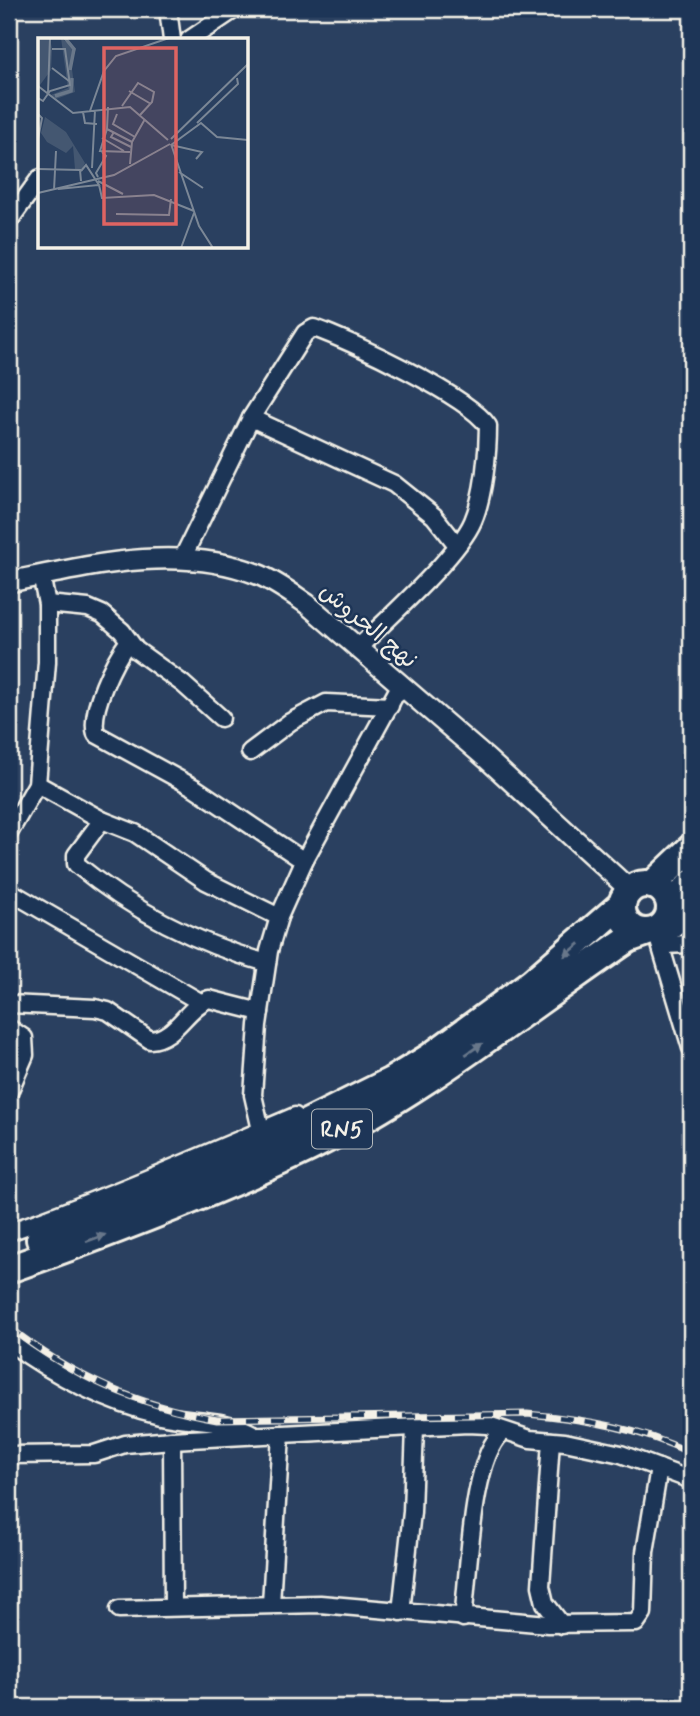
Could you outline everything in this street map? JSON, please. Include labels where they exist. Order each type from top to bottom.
[{"type":"main road","name":"RN5","points":[[9,1250],[103,1216],[210,1171],[391,1081],[430,1057],[531,983],[691,848]]},
{"type":"main road","name":"RN5","points":[[9,1269],[149,1218],[310,1148],[427,1079],[622,943],[654,938],[669,918],[681,911],[691,884]]},
{"type":"main road","points":[[654,938],[630,927],[622,912],[635,893],[665,893],[681,911]]},
{"type":"street","points":[[168,9],[172,38]]},
{"type":"street","points":[[193,38],[234,9]]},
{"type":"street","points":[[9,220],[38,181]]},
{"type":"street","points":[[182,559],[250,418],[305,333],[314,328],[339,337],[430,384],[477,413],[488,426],[488,450],[473,520],[457,545],[358,648]]},
{"type":"street","points":[[250,418],[394,484],[434,516],[457,545]]},
{"type":"street","name":"نهج الحروش","points":[[9,582],[149,559],[182,559],[220,563],[277,583],[307,604],[401,684],[635,893]]},
{"type":"street","points":[[9,833],[37,784],[47,662],[47,604],[41,575]]},
{"type":"street","points":[[47,604],[88,608],[102,614],[122,631],[128,642],[151,663],[183,684],[221,718]]},
{"type":"street","points":[[128,642],[117,658],[96,712],[96,734],[195,788],[304,861]]},
{"type":"street","points":[[261,1130],[253,1095],[260,1012],[267,964],[279,917],[304,861],[401,684]]},
{"type":"street","points":[[250,752],[290,722],[326,703],[390,706]]},
{"type":"street","points":[[37,784],[102,820],[135,832],[206,881],[279,917]]},
{"type":"street","points":[[102,820],[76,855],[76,864],[166,924],[223,951],[267,964]]},
{"type":"street","points":[[9,891],[200,1002],[222,1000],[260,1012]]},
{"type":"street","points":[[691,944],[654,938],[691,1048]]},
{"type":"street","points":[[9,1004],[108,1011],[150,1040],[156,1040],[181,1022],[200,1002]]},
{"type":"street","points":[[9,1028],[24,1038],[27,1049],[9,1092]]},
{"type":"street","points":[[9,1232],[112,1194],[359,1088],[391,1081]]},
{"type":"street","points":[[9,1342],[60,1376],[91,1391],[160,1415],[235,1424],[256,1435]]},
{"type":"street","points":[[9,1455],[94,1454],[125,1444],[172,1440],[488,1425],[503,1432],[602,1449],[691,1480]]},
{"type":"street","points":[[401,1612],[412,1512],[415,1427]]},
{"type":"street","points":[[463,1618],[481,1469],[494,1441],[503,1432]]},
{"type":"street","points":[[271,1604],[281,1434]]},
{"type":"street","points":[[172,1440],[173,1607]]},
{"type":"street","points":[[551,1441],[541,1586],[545,1603],[562,1625]]},
{"type":"street","points":[[120,1609],[320,1604],[562,1625],[628,1625],[642,1617],[645,1552],[659,1468]]},
{"type":"railway","points":[[9,1327],[58,1361],[107,1387],[160,1406],[217,1419],[527,1414],[611,1426],[651,1437],[691,1453]]}]
